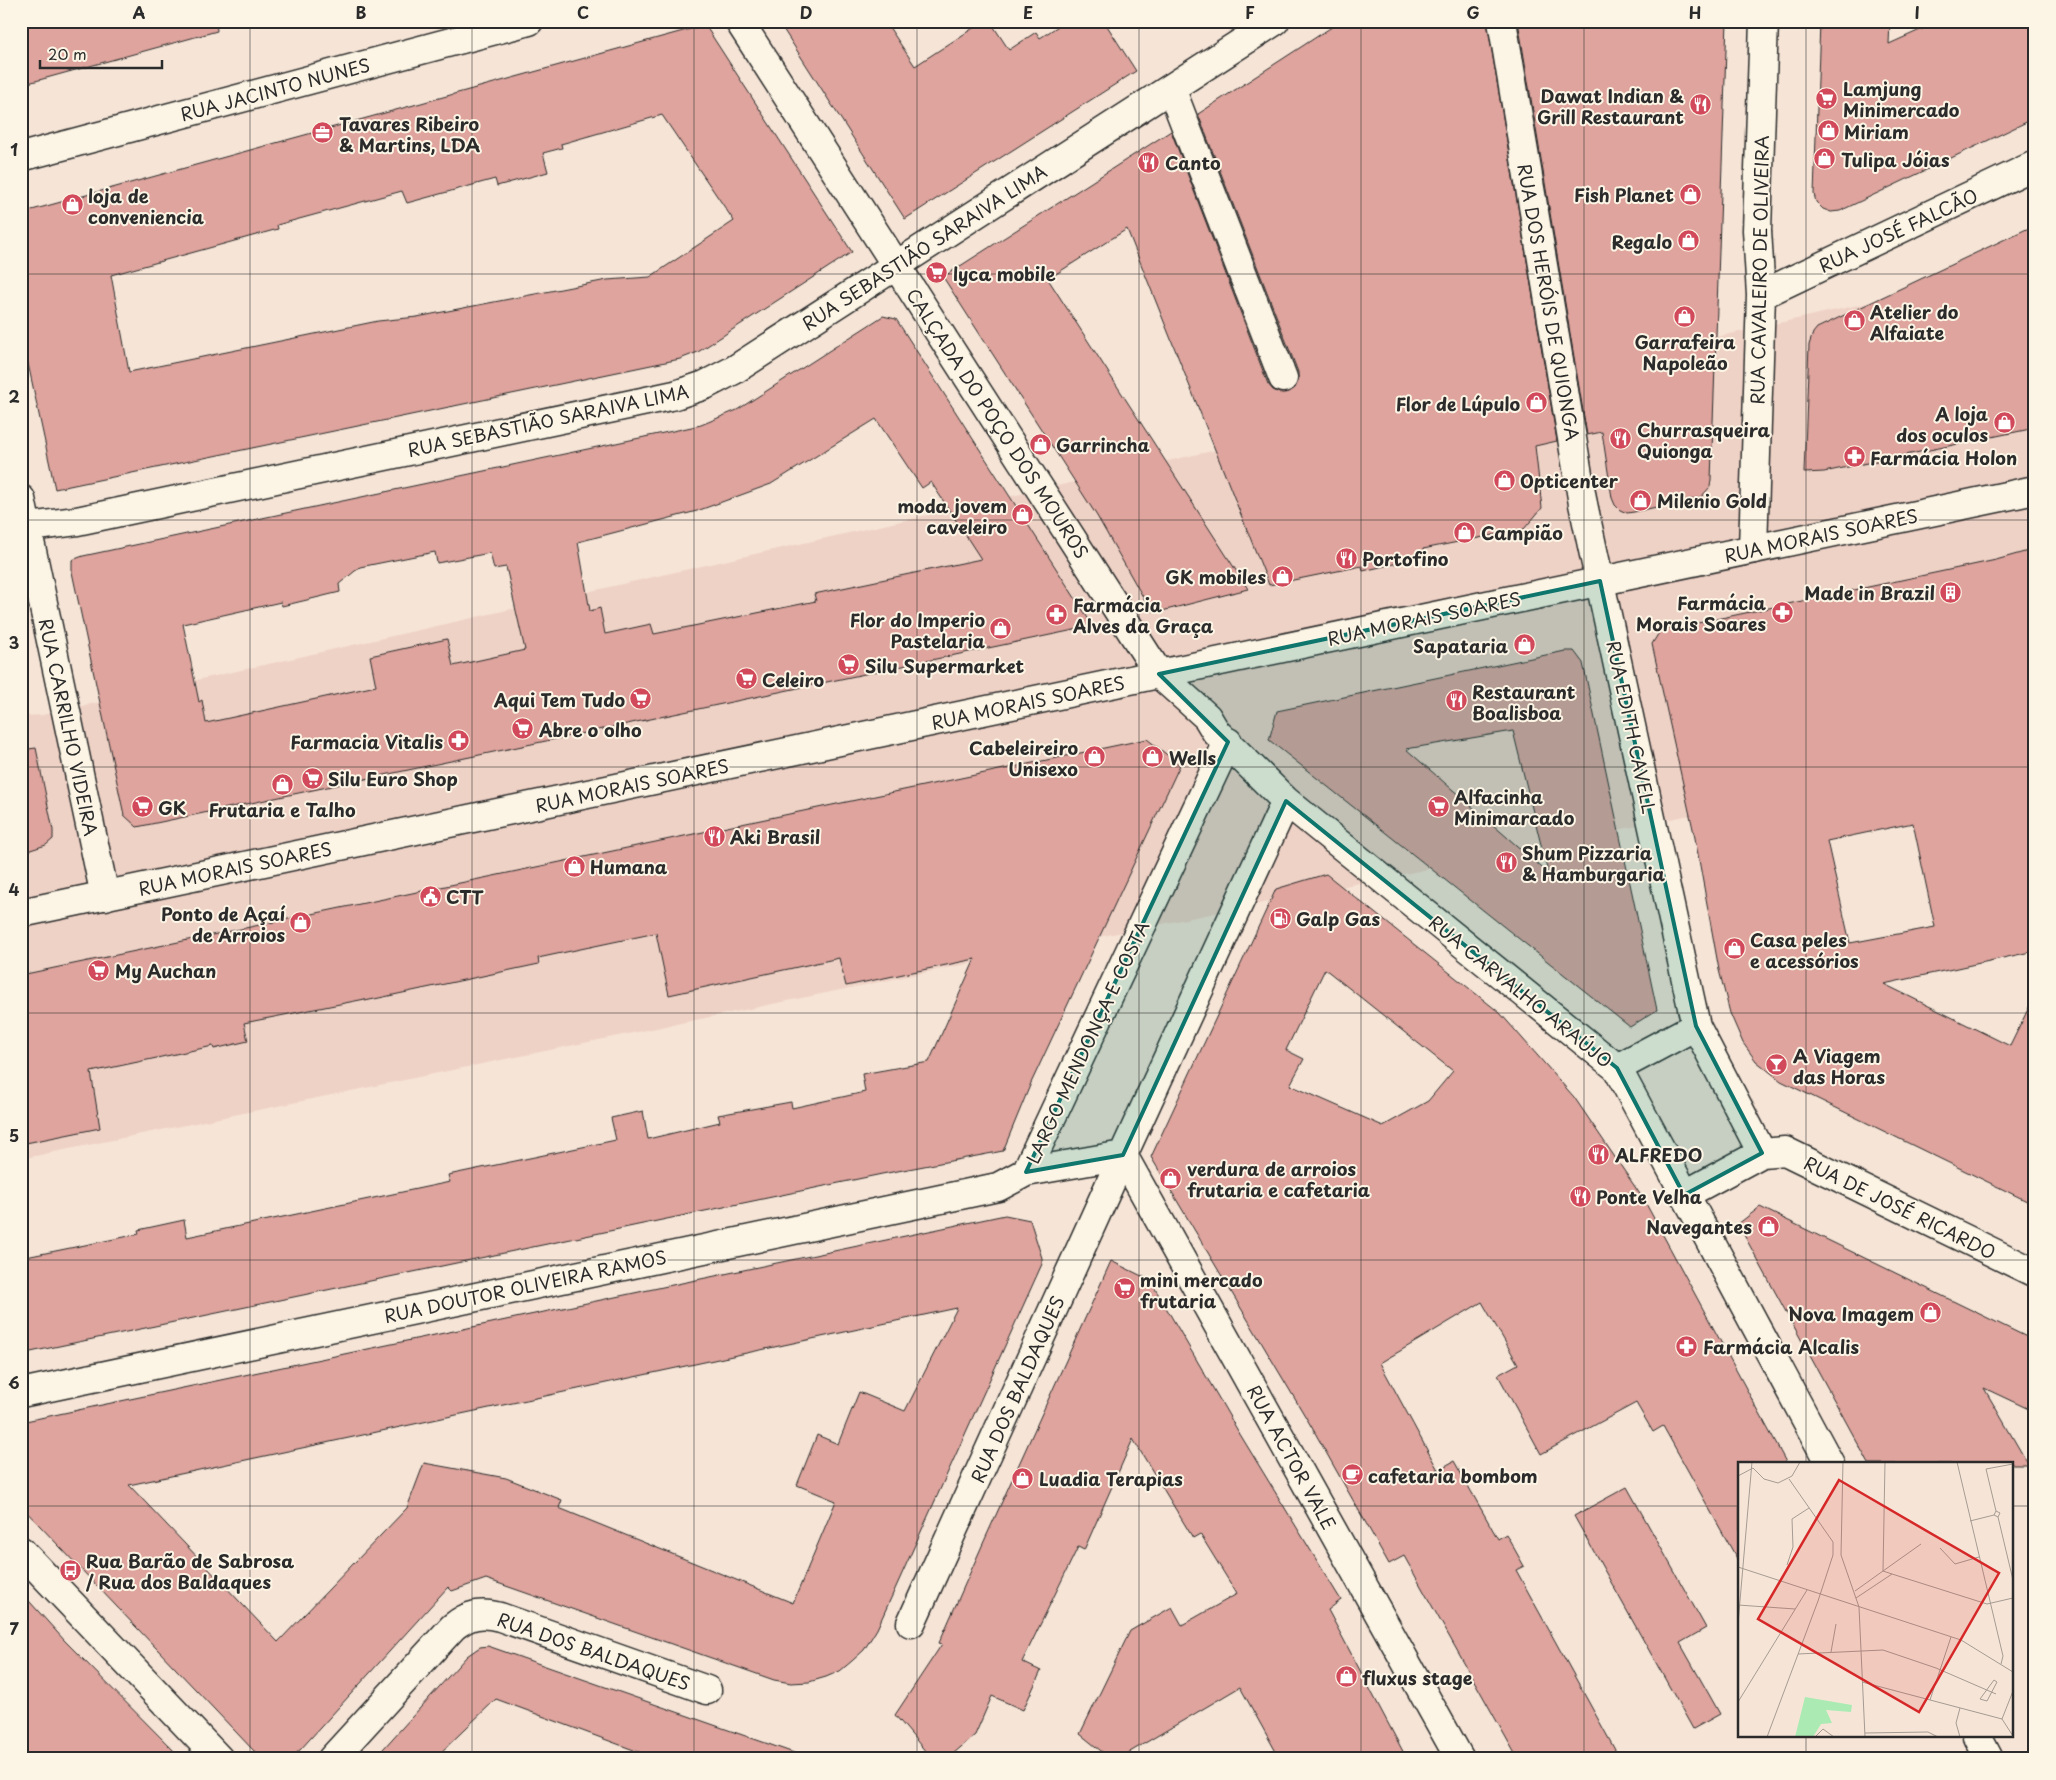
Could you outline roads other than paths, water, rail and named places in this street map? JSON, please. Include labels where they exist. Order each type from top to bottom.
[{"type":"street","name":"RUA JACINTO NUNES","points":[[21,157],[529,21]]},
{"type":"street","name":"CALÇADA DO POÇO DOS MOUROS","points":[[739,21],[1159,674]]},
{"type":"street","name":"RUA SEBASTIÃO SARAIVA LIMA","points":[[24,528],[86,519],[691,391],[706,385],[734,370],[1275,21]]},
{"type":"street","name":"RUA DOS HERÓIS DE QUIONGA","points":[[1502,21],[1583,504],[1600,581]]},
{"type":"street","name":"RUA CAVALEIRO DE OLIVEIRA","points":[[1753,549],[1761,295],[1757,230],[1764,21]]},
{"type":"street","points":[[1171,88],[1283,378]]},
{"type":"street","name":"RUA JOSÉ FALCÃO","points":[[1761,295],[2035,165]]},
{"type":"street","name":"RUA MORAIS SOARES","points":[[21,913],[2035,490]]},
{"type":"street","name":"RUA CARRILHO VIDEIRA","points":[[21,499],[24,528],[105,896]]},
{"type":"street","name":"RUA EDITH CAVELL","points":[[1600,581],[1696,1026],[1762,1153]]},
{"type":"street","name":"RUA CARVALHO ARAÚJO","points":[[1159,674],[1207,717],[1216,732],[1286,801],[1617,1068],[1829,1462]]},
{"type":"street","name":"LARGO MENDONÇA E COSTA","points":[[1026,1172],[1228,742]]},
{"type":"street","points":[[1123,1154],[1286,801]]},
{"type":"street","points":[[1617,1068],[1696,1026]]},
{"type":"street","name":"RUA DE JOSÉ RICARDO","points":[[1762,1153],[1785,1151],[2035,1273]]},
{"type":"street","points":[[1684,1195],[1762,1153]]},
{"type":"street","name":"LARGO MENDONÇA E COSTA","points":[[1026,1172],[1123,1154]]},
{"type":"street","name":"RUA DOS BALDAQUES","points":[[911,1623],[1123,1154]]},
{"type":"street","name":"RUA ACTOR VALE","points":[[1123,1154],[1460,1759]]},
{"type":"street","name":"RUA DOUTOR OLIVEIRA RAMOS","points":[[21,1393],[998,1187],[1026,1172]]},
{"type":"street","points":[[21,1550],[219,1759]]},
{"type":"street","name":"RUA DOS BALDAQUES","points":[[332,1759],[453,1627],[464,1618],[475,1614],[500,1617],[706,1690]]},
{"type":"street","points":[[1978,1738],[1989,1759]]},
{"type":"place","name":"Lamjung Minimercado","points":[[1827,98]]},
{"type":"place","name":"Dawat Indian & Grill Restaurant","points":[[1700,105]]},
{"type":"place","name":"Miriam","points":[[1828,131]]},
{"type":"place","name":"Tavares Ribeiro & Martins, LDA","points":[[323,133]]},
{"type":"place","name":"Tulipa Jóias","points":[[1825,159]]},
{"type":"place","name":"Canto","points":[[1149,162]]},
{"type":"place","name":"Fish Planet","points":[[1690,194]]},
{"type":"place","name":"loja de conveniencia","points":[[72,205]]},
{"type":"place","name":"Regalo","points":[[1688,241]]},
{"type":"place","name":"lyca mobile","points":[[937,273]]},
{"type":"place","name":"Garrafeira Napoleão","points":[[1685,316]]},
{"type":"place","name":"Atelier do Alfaiate","points":[[1854,321]]},
{"type":"place","name":"Flor de Lúpulo","points":[[1536,403]]},
{"type":"place","name":"A loja dos oculos","points":[[2004,423]]},
{"type":"place","name":"Churrasqueira Quionga","points":[[1621,439]]},
{"type":"place","name":"Garrincha","points":[[1040,444]]},
{"type":"place","name":"Farmácia Holon","points":[[1854,457]]},
{"type":"place","name":"Opticenter","points":[[1504,480]]},
{"type":"place","name":"Milenio Gold","points":[[1641,500]]},
{"type":"place","name":"moda jovem caveleiro","points":[[1023,515]]},
{"type":"place","name":"Campião","points":[[1465,532]]},
{"type":"place","name":"Portofino","points":[[1346,558]]},
{"type":"place","name":"GK mobiles","points":[[1282,576]]},
{"type":"place","name":"Made in Brazil","points":[[1951,592]]},
{"type":"place","name":"Farmácia Morais Soares","points":[[1782,612]]},
{"type":"place","name":"Farmácia Alves da Graça","points":[[1057,614]]},
{"type":"place","name":"Flor do Imperio Pastelaria","points":[[1001,629]]},
{"type":"place","name":"Sapataria","points":[[1524,645]]},
{"type":"place","name":"Silu Supermarket","points":[[849,665]]},
{"type":"place","name":"Celeiro","points":[[746,679]]},
{"type":"place","name":"Aqui Tem Tudo","points":[[641,699]]},
{"type":"place","name":"Restaurant Boalisboa","points":[[1456,701]]},
{"type":"place","name":"Abre o olho","points":[[523,729]]},
{"type":"place","name":"Farmacia Vitalis","points":[[459,741]]},
{"type":"place","name":"Cabeleireiro Unisexo","points":[[1094,757]]},
{"type":"place","name":"Wells","points":[[1153,757]]},
{"type":"place","name":"Silu Euro Shop","points":[[312,778]]},
{"type":"place","name":"Frutaria e Talho","points":[[282,784]]},
{"type":"place","name":"Alfacinha Minimarcado","points":[[1438,806]]},
{"type":"place","name":"GK","points":[[142,807]]},
{"type":"place","name":"Aki Brasil","points":[[714,836]]},
{"type":"place","name":"Shum Pizzaria & Hamburgaria","points":[[1506,862]]},
{"type":"place","name":"Humana","points":[[574,866]]},
{"type":"place","name":"CTT","points":[[430,896]]},
{"type":"place","name":"Galp Gas","points":[[1280,918]]},
{"type":"place","name":"Ponto de Açaí de Arroios","points":[[301,923]]},
{"type":"place","name":"Casa peles e acessórios","points":[[1734,949]]},
{"type":"place","name":"My Auchan","points":[[99,970]]},
{"type":"place","name":"A Viagem das Horas","points":[[1777,1065]]},
{"type":"place","name":"ALFREDO","points":[[1599,1154]]},
{"type":"place","name":"verdura de arroios frutaria e cafetaria","points":[[1171,1178]]},
{"type":"place","name":"Ponte Velha","points":[[1580,1196]]},
{"type":"place","name":"Navegantes","points":[[1768,1226]]},
{"type":"place","name":"mini mercado frutaria","points":[[1124,1289]]},
{"type":"place","name":"Nova Imagem","points":[[1930,1313]]},
{"type":"place","name":"Farmácia Alcalis","points":[[1687,1346]]},
{"type":"place","name":"cafetaria bombom","points":[[1352,1475]]},
{"type":"place","name":"Luadia Terapias","points":[[1023,1478]]},
{"type":"place","name":"Rua Barão de Sabrosa / Rua dos Baldaques","points":[[70,1570]]},
{"type":"place","name":"fluxus stage","points":[[1346,1677]]}]
